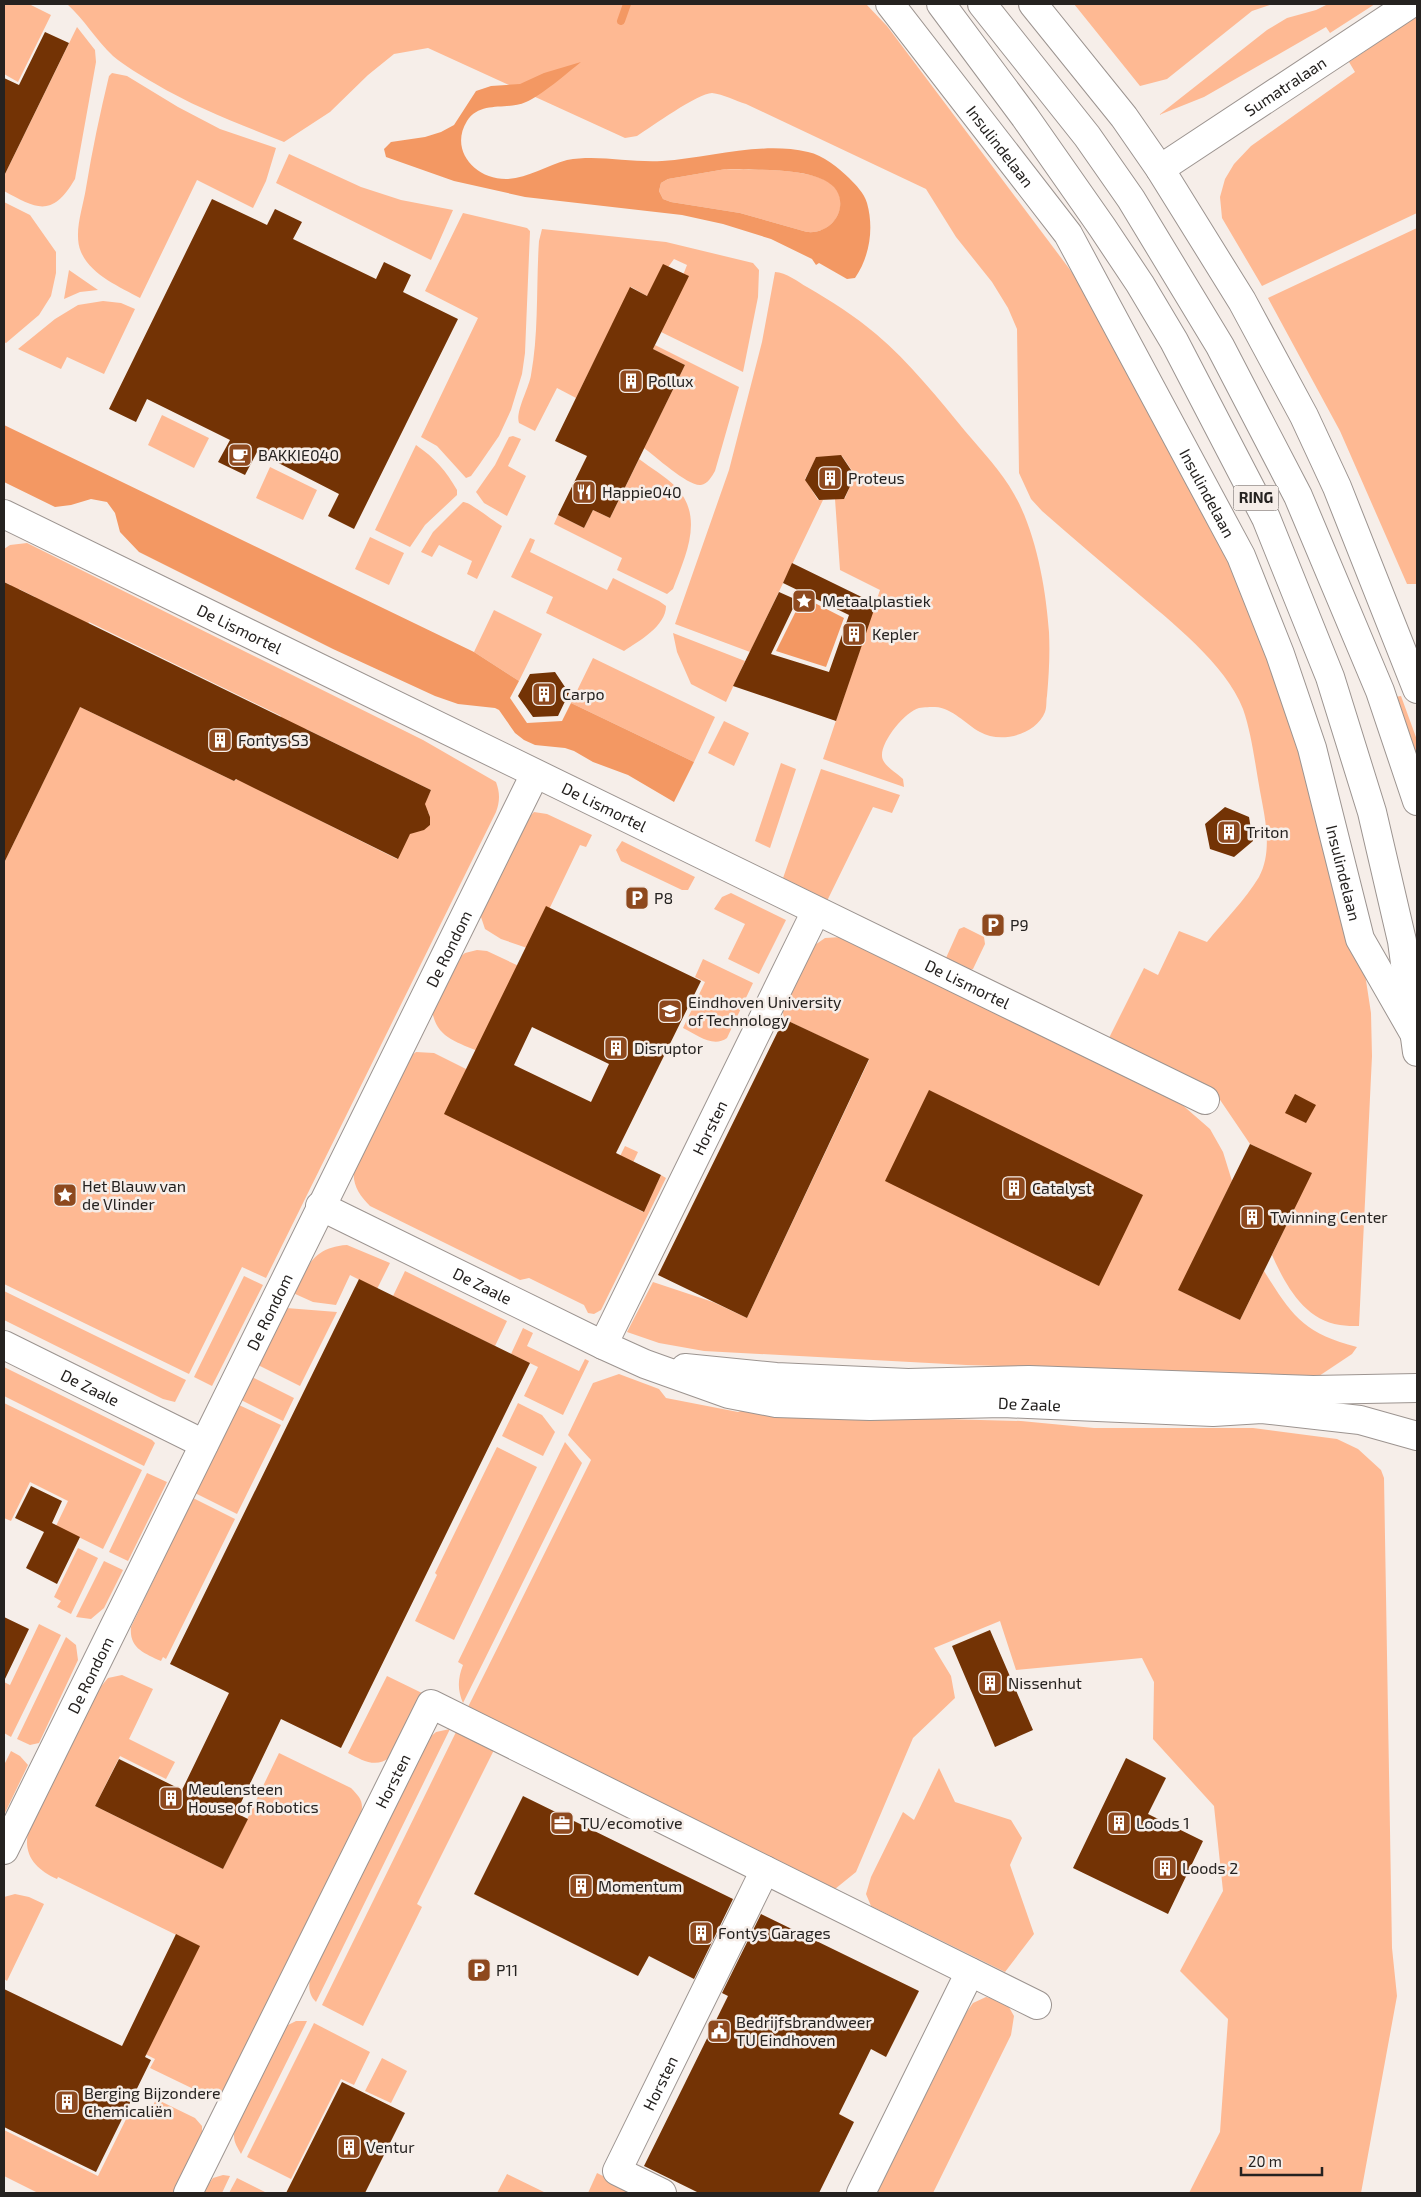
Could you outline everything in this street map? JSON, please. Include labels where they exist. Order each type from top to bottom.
[{"type":"street","name":"Insulindelaan","points":[[890,4],[1068,234],[1240,556],[1280,654],[1312,748],[1360,939],[1416,1044]]},
{"type":"street","name":"RING","points":[[982,4],[1087,136],[1125,191],[1220,346],[1298,496],[1380,691],[1417,801]]},
{"type":"street","points":[[1033,4],[1124,117],[1160,169],[1242,301],[1304,416],[1337,487],[1417,690]]},
{"type":"street","name":"Sumatralaan","points":[[1160,169],[1410,4]]},
{"type":"street","name":"Insulindelaan","points":[[943,7],[1025,116],[1140,284],[1174,341],[1266,518],[1330,677],[1372,812],[1402,941],[1416,1044]]},
{"type":"street","name":"De Lismortel","points":[[4,514],[1204,1100]]},
{"type":"street","name":"De Rondom","points":[[4,1850],[320,1206],[535,774]]},
{"type":"street","name":"Horsten","points":[[603,1345],[816,911]]},
{"type":"street","name":"De Zaale","points":[[320,1206],[603,1345],[645,1364],[729,1394],[776,1403],[870,1406],[1003,1403],[1213,1412],[1262,1409],[1360,1420],[1417,1436]]},
{"type":"street","name":"De Zaale","points":[[4,1345],[204,1444]]},
{"type":"street","name":"De Zaale","points":[[645,1364],[776,1376],[908,1383],[1029,1380],[1313,1390],[1417,1388]]},
{"type":"street","name":"Horsten","points":[[188,2193],[431,1704],[1037,2005]]},
{"type":"street","name":"Horsten","points":[[662,2193],[617,2171],[765,1870]]},
{"type":"street","points":[[861,2193],[970,1972]]},
{"type":"shaded area","points":[[4,4],[29,4],[51,15],[18,82],[4,74]]},
{"type":"shaded area","points":[[67,4],[866,4],[887,26],[1068,267],[1170,412],[1229,532],[1359,935],[1371,1013],[1372,1056],[1359,1326],[1327,1322],[1306,1308],[1290,1289],[1272,1255],[1311,1173],[1250,1144],[1214,1091],[1108,1040],[1144,968],[1158,975],[1179,931],[1207,942],[1241,902],[1259,877],[1266,856],[1267,834],[1251,739],[1243,709],[1235,692],[1211,660],[1180,629],[1042,511],[1031,499],[1019,473],[1017,329],[1008,308],[992,282],[956,237],[926,189],[746,104],[721,95],[712,93],[696,98],[637,136],[625,138],[428,48],[394,54],[368,75],[330,112],[284,142],[202,108],[133,70],[113,56]]},
{"type":"shaded area","points":[[1074,4],[1273,4],[1252,11],[1167,79],[1140,86]]},
{"type":"shaded area","points":[[1328,4],[1375,4],[1330,33],[1326,27],[1204,97],[1159,115],[1267,30],[1287,18],[1316,10]]},
{"type":"shaded area","points":[[1417,16],[1417,213],[1262,286],[1222,218],[1220,197],[1225,179],[1234,164],[1251,146],[1355,72],[1349,62]]},
{"type":"shaded area","points":[[77,27],[95,50],[96,62],[75,179],[59,200],[51,205],[35,205],[4,191],[4,176]]},
{"type":"shaded area","points":[[581,62],[532,99],[518,105],[479,110],[467,121],[462,132],[461,142],[463,152],[475,168],[495,178],[506,179],[522,177],[559,162],[579,158],[662,161],[753,149],[772,148],[808,152],[830,162],[845,174],[860,189],[867,203],[870,222],[869,242],[864,261],[855,278],[847,279],[819,263],[816,265],[812,259],[771,239],[723,224],[682,215],[525,197],[454,181],[386,157],[384,149],[391,142],[425,137],[454,125],[476,91],[491,86],[520,84],[544,73]],"holes":[[[726,169],[790,172],[814,176],[833,186],[839,194],[839,212],[834,221],[827,227],[818,231],[807,232],[740,213],[671,202],[663,199],[659,191],[661,183],[668,179]]]},
{"type":"shaded area","points":[[112,73],[127,76],[178,107],[220,129],[276,148],[266,181],[253,208],[197,180],[140,298],[99,274],[81,252],[78,237],[79,220],[99,118],[109,76]]},
{"type":"shaded area","points":[[289,154],[361,187],[401,200],[453,210],[431,260],[276,183]]},
{"type":"shaded area","points":[[726,169],[803,173],[815,176],[834,186],[839,194],[839,212],[834,221],[827,227],[818,231],[807,232],[740,213],[671,202],[663,199],[659,191],[661,183],[668,179]]},
{"type":"shaded area","points":[[4,202],[30,215],[56,252],[56,273],[51,296],[39,315],[6,343],[4,342]]},
{"type":"shaded area","points":[[463,213],[527,228],[530,231],[525,353],[522,374],[511,410],[499,436],[471,476],[466,478],[437,446],[421,437],[478,318],[425,291]]},
{"type":"shaded area","points":[[1417,228],[1417,584],[1407,584],[1340,431],[1268,298]]},
{"type":"shaded area","points":[[542,229],[666,242],[753,263],[759,270],[758,297],[743,372],[661,332],[687,265],[674,259],[647,296],[631,287],[576,398],[557,388],[535,431],[519,423],[519,413],[530,380],[534,359],[539,241]]},
{"type":"shaded area","points":[[69,270],[98,290],[80,292],[64,299]]},
{"type":"shaded area","points":[[775,272],[792,278],[834,303],[876,334],[912,368],[1004,478],[1022,509],[1039,561],[1049,632],[1049,672],[1045,712],[1034,727],[1026,732],[1007,737],[997,737],[988,736],[974,729],[948,710],[923,707],[913,711],[901,721],[890,735],[885,743],[882,756],[884,763],[903,779],[904,787],[823,759],[880,590],[840,570],[835,499],[845,498],[855,475],[842,456],[816,458],[805,479],[818,500],[823,500],[750,652],[675,624],[729,470],[762,342]]},
{"type":"shaded area","points":[[103,301],[121,303],[135,309],[104,374],[67,357],[61,369],[18,349],[55,319],[78,305]]},
{"type":"shaded area","points":[[655,345],[739,387],[715,471],[710,480],[701,485],[689,481],[672,470],[644,448],[685,365],[653,349]]},
{"type":"shaded area","points":[[162,415],[209,438],[194,468],[148,445]]},
{"type":"shaded area","points":[[4,425],[474,652],[519,681],[510,698],[527,723],[562,721],[571,703],[694,762],[674,802],[628,775],[593,762],[574,751],[565,748],[535,745],[524,740],[515,733],[499,710],[495,708],[458,704],[435,696],[333,649],[139,552],[120,532],[115,513],[107,502],[91,499],[71,505],[55,507],[4,482]]},
{"type":"shaded area","points":[[513,436],[521,439],[508,466],[526,476],[507,516],[484,503],[476,492],[495,465],[509,437]]},
{"type":"shaded area","points":[[416,445],[429,455],[449,477],[457,490],[457,495],[425,525],[410,547],[375,530]]},
{"type":"shaded area","points":[[639,459],[676,487],[685,499],[689,511],[691,524],[687,550],[673,589],[667,594],[617,570],[622,558],[554,524],[558,515],[584,528],[593,510],[610,518]]},
{"type":"shaded area","points":[[270,467],[317,490],[303,520],[256,498]]},
{"type":"shaded area","points":[[463,502],[502,526],[477,579],[467,574],[472,561],[439,545],[432,557],[421,552],[433,532]]},
{"type":"shaded area","points":[[370,537],[404,553],[389,585],[355,569]]},
{"type":"shaded area","points":[[530,538],[535,540],[530,552],[607,590],[613,578],[659,601],[666,606],[662,620],[644,638],[624,651],[546,613],[553,597],[511,577]]},
{"type":"shaded area","points":[[27,543],[423,740],[496,782],[498,790],[499,801],[496,812],[266,1278],[242,1267],[189,1374],[4,1284],[4,863],[69,729],[56,722],[13,719],[4,738],[4,681],[19,688],[59,609],[43,601],[4,680],[4,659],[35,597],[19,589],[4,619],[4,599],[11,585],[4,582],[4,549],[10,545]],"holes":[[[89,622],[281,716],[270,731],[295,743],[306,729],[431,790],[422,808],[429,813],[430,825],[420,831],[412,829],[397,859],[261,791],[239,778],[234,781],[53,694]]]},
{"type":"shaded area","points":[[803,597],[844,618],[826,667],[776,651]]},
{"type":"shaded area","points":[[494,610],[542,634],[519,681],[474,652]]},
{"type":"shaded area","points":[[673,633],[745,661],[726,702],[691,684],[677,652]]},
{"type":"shaded area","points":[[593,658],[715,717],[694,762],[571,703]]},
{"type":"shaded area","points":[[1401,696],[1417,740],[1417,757],[1395,697]]},
{"type":"shaded area","points":[[724,721],[749,733],[734,766],[708,753]]},
{"type":"shaded area","points":[[781,763],[796,769],[770,848],[755,841]]},
{"type":"shaded area","points":[[821,769],[900,795],[892,813],[873,807],[826,903],[782,881]]},
{"type":"shaded area","points":[[534,812],[547,814],[592,835],[586,847],[580,845],[530,949],[501,939],[485,929],[481,917],[483,903],[524,822]]},
{"type":"shaded area","points":[[622,841],[695,877],[688,890],[682,890],[621,861],[616,850]]},
{"type":"shaded area","points":[[731,893],[786,920],[759,974],[728,959],[745,924],[714,909],[722,897]]},
{"type":"shaded area","points":[[964,927],[984,937],[985,944],[973,969],[967,971],[947,961],[946,958],[959,929]]},
{"type":"shaded area","points":[[842,937],[1179,1102],[1210,1129],[1223,1152],[1232,1181],[1179,1290],[1240,1320],[1264,1271],[1291,1311],[1301,1321],[1324,1336],[1357,1347],[1352,1354],[1319,1376],[966,1365],[704,1351],[659,1343],[627,1332],[653,1282],[713,1302],[747,1318],[869,1060],[784,1019],[782,1007],[812,947],[825,938]]},
{"type":"shaded area","points":[[477,950],[487,951],[521,967],[480,1052],[456,1042],[443,1033],[434,1019],[432,1010],[458,959],[465,953]]},
{"type":"shaded area","points":[[703,959],[753,983],[727,1038],[722,1041],[716,1042],[705,1039],[683,1028],[705,982],[695,977]]},
{"type":"shaded area","points":[[416,1052],[434,1053],[470,1071],[603,1191],[625,1146],[638,1152],[616,1198],[643,1212],[661,1175],[666,1178],[601,1310],[594,1314],[588,1313],[584,1305],[529,1278],[520,1280],[370,1206],[360,1194],[354,1181],[354,1170],[407,1059]]},
{"type":"shaded area","points":[[347,1245],[390,1263],[377,1289],[350,1275],[336,1305],[313,1302],[293,1293],[308,1266],[319,1254]]},
{"type":"shaded area","points":[[405,1271],[507,1321],[495,1346],[393,1296]]},
{"type":"shaded area","points":[[244,1276],[263,1285],[212,1386],[194,1377]]},
{"type":"shaded area","points":[[4,1291],[186,1380],[175,1402],[163,1399],[4,1320]]},
{"type":"shaded area","points":[[286,1308],[337,1312],[300,1386],[258,1365]]},
{"type":"shaded area","points":[[523,1328],[533,1333],[527,1346],[579,1371],[585,1359],[589,1361],[563,1415],[524,1396],[538,1367],[511,1354]]},
{"type":"shaded area","points":[[4,1367],[152,1440],[155,1443],[144,1466],[4,1396]]},
{"type":"shaded area","points":[[619,1374],[659,1389],[666,1398],[738,1412],[747,1409],[868,1417],[1021,1421],[1094,1428],[1253,1428],[1337,1439],[1358,1449],[1381,1470],[1384,1478],[1392,1948],[1397,1996],[1361,2193],[1189,2193],[1220,2132],[1228,2019],[1180,1971],[1223,1891],[1214,1806],[1153,1739],[1154,1682],[1142,1658],[1016,1670],[1000,1621],[934,1648],[951,1676],[955,1698],[913,1738],[856,1872],[835,1889],[468,1707],[591,1460],[568,1435],[593,1383]]},
{"type":"shaded area","points":[[252,1377],[294,1398],[283,1421],[241,1400]]},
{"type":"shaded area","points":[[4,1403],[142,1470],[103,1549],[56,1526],[68,1501],[30,1482],[11,1521],[4,1518]]},
{"type":"shaded area","points":[[518,1403],[542,1415],[555,1432],[543,1456],[502,1436]]},
{"type":"shaded area","points":[[239,1405],[281,1425],[237,1514],[195,1493]]},
{"type":"shaded area","points":[[565,1442],[582,1463],[463,1703],[459,1684],[463,1665],[458,1662]]},
{"type":"shaded area","points":[[497,1447],[537,1467],[454,1640],[415,1621],[437,1575],[435,1573]]},
{"type":"shaded area","points":[[147,1473],[167,1482],[128,1561],[109,1552]]},
{"type":"shaded area","points":[[193,1498],[235,1519],[166,1659],[163,1657],[161,1661],[135,1645],[132,1640],[131,1627]]},
{"type":"shaded area","points":[[78,1548],[98,1558],[71,1614],[57,1607],[61,1601],[54,1597]]},
{"type":"shaded area","points":[[104,1561],[123,1570],[104,1608],[91,1619],[76,1617]]},
{"type":"shaded area","points":[[39,1624],[61,1635],[11,1737],[4,1733],[4,1682],[10,1685]]},
{"type":"shaded area","points":[[66,1637],[76,1645],[78,1660],[39,1743],[30,1745],[17,1739]]},
{"type":"shaded area","points":[[122,1675],[153,1689],[129,1739],[175,1762],[166,1779],[120,1756],[95,1806],[223,1869],[279,1753],[351,1788],[362,1803],[361,1814],[227,2086],[215,2095],[206,2095],[150,2068],[155,2059],[129,2046],[153,2040],[199,1946],[58,1877],[57,1879],[38,1867],[28,1849],[28,1833],[98,1690],[108,1678]]},
{"type":"shaded area","points":[[387,1676],[422,1693],[390,1757],[385,1761],[374,1763],[348,1753]]},
{"type":"shaded area","points":[[450,1729],[316,2002],[310,1990],[313,1969],[428,1739],[436,1732]]},
{"type":"shaded area","points":[[457,1730],[495,1748],[417,1904],[422,1907],[363,2026],[322,2005]]},
{"type":"shaded area","points":[[11,1751],[20,1756],[28,1765],[4,1815],[4,1765]]},
{"type":"shaded area","points":[[939,1768],[955,1802],[1011,1820],[1022,1838],[1010,1865],[1034,1934],[1005,1972],[871,1906],[866,1894],[871,1877],[903,1812],[914,1820]]},
{"type":"shaded area","points":[[15,1894],[29,1897],[44,1904],[7,1981],[4,1979],[4,1897]]},
{"type":"shaded area","points":[[986,1997],[1006,2002],[1014,2016],[1011,2035],[933,2193],[877,2193],[966,2013],[973,2003]]},
{"type":"shaded area","points":[[296,2021],[307,2021],[241,2154],[235,2143],[234,2136],[241,2114],[286,2026]]},
{"type":"shaded area","points":[[314,2023],[370,2052],[354,2085],[341,2079],[291,2179],[247,2157]]},
{"type":"shaded area","points":[[382,2058],[407,2071],[391,2103],[365,2091]]},
{"type":"shaded area","points":[[156,2099],[195,2118],[202,2126],[202,2137],[174,2193],[38,2193],[4,2176],[4,2130],[98,2176],[132,2107],[149,2115]]},
{"type":"shaded area","points":[[597,2173],[637,2193],[588,2193]]},
{"type":"shaded area","points":[[507,2174],[546,2193],[497,2193]]},
{"type":"shaded area","points":[[223,2175],[230,2176],[222,2193],[202,2193],[213,2178]]},
{"type":"shaded area","points":[[237,2178],[267,2193],[229,2193]]},
{"type":"building","points":[[45,32],[69,43],[4,176],[4,78],[19,85]]},
{"type":"building","points":[[212,199],[267,225],[275,209],[302,222],[293,239],[376,279],[384,262],[411,275],[403,292],[458,319],[354,529],[328,516],[339,494],[257,452],[245,475],[218,462],[230,440],[147,399],[136,422],[109,409]]},
{"type":"building","name":"Pollux","points":[[663,264],[689,276],[653,349],[685,365],[610,518],[593,510],[584,528],[558,515],[587,456],[555,441],[630,287],[647,296]]},
{"type":"building","name":"Proteus","points":[[841,455],[855,476],[844,499],[819,500],[805,480],[816,457]]},
{"type":"building","name":"Kepler","points":[[792,563],[876,604],[836,721],[733,686],[779,592],[797,600],[771,654],[829,672],[849,615],[783,583]]},
{"type":"building","name":"Fontys S3","points":[[4,582],[431,790],[425,804],[430,817],[430,825],[424,830],[410,834],[398,859],[236,779],[234,781],[80,707],[4,863]]},
{"type":"building","name":"Carpo","points":[[555,672],[569,693],[558,716],[533,717],[518,696],[530,674]]},
{"type":"building","name":"Triton","points":[[1225,807],[1249,817],[1253,841],[1234,857],[1210,849],[1205,824]]},
{"type":"building","name":"Disruptor","points":[[546,906],[701,981],[616,1153],[661,1175],[644,1212],[444,1114]],"holes":[[[532,1027],[609,1064],[591,1102],[514,1065]]]},
{"type":"building","points":[[784,1019],[869,1059],[747,1318],[658,1275]]},
{"type":"building","name":"Catalyst","points":[[929,1090],[1143,1195],[1099,1286],[885,1181]]},
{"type":"building","points":[[1295,1094],[1316,1105],[1306,1123],[1285,1113]]},
{"type":"building","name":"Twinning Center","points":[[1250,1144],[1312,1173],[1240,1320],[1178,1290]]},
{"type":"building","points":[[359,1279],[530,1363],[341,1748],[281,1719],[236,1813],[248,1819],[223,1869],[95,1806],[119,1759],[182,1790],[229,1693],[170,1664]]},
{"type":"building","points":[[31,1486],[62,1501],[52,1523],[80,1537],[57,1584],[26,1568],[44,1532],[15,1518]]},
{"type":"building","points":[[4,1617],[29,1629],[4,1681]]},
{"type":"building","name":"Nissenhut","points":[[990,1630],[1033,1730],[995,1747],[952,1646]]},
{"type":"building","points":[[1126,1758],[1166,1778],[1148,1814],[1203,1841],[1168,1914],[1073,1868]]},
{"type":"building","name":"Momentum","points":[[523,1796],[733,1899],[694,1979],[649,1956],[638,1976],[474,1894]]},
{"type":"building","points":[[761,1914],[919,1991],[886,2057],[871,2049],[839,2114],[854,2122],[819,2193],[699,2193],[644,2166],[728,1996],[722,1993]]},
{"type":"building","name":"Berging Bijzondere Chemicaliën","points":[[176,1934],[200,1946],[145,2057],[151,2060],[96,2172],[4,2127],[4,1989],[122,2046]]},
{"type":"building","name":"Ventur","points":[[342,2082],[405,2113],[365,2193],[286,2193]]},
{"type":"waterway","points":[[621,21],[627,4]]},
{"type":"place","name":"Pollux","points":[[631,381]]},
{"type":"place","name":"BAKKIE040","points":[[240,455]]},
{"type":"place","name":"Proteus","points":[[830,478]]},
{"type":"place","name":"Happie040","points":[[584,492]]},
{"type":"place","name":"Metaalplastiek","points":[[804,601]]},
{"type":"place","name":"Kepler","points":[[854,634]]},
{"type":"place","name":"Carpo","points":[[544,694]]},
{"type":"place","name":"Fontys S3","points":[[220,740]]},
{"type":"place","name":"Triton","points":[[1229,832]]},
{"type":"place","name":"P8","points":[[637,898]]},
{"type":"place","name":"P9","points":[[993,925]]},
{"type":"place","name":"Eindhoven University of Technology","points":[[670,1011]]},
{"type":"place","name":"Disruptor","points":[[616,1048]]},
{"type":"place","name":"Catalyst","points":[[1014,1188]]},
{"type":"place","name":"Het Blauw van de Vlinder","points":[[65,1195]]},
{"type":"place","name":"Twinning Center","points":[[1252,1217]]},
{"type":"place","name":"Nissenhut","points":[[990,1683]]},
{"type":"place","name":"Meulensteen House of Robotics","points":[[171,1798]]},
{"type":"place","name":"TU/ecomotive","points":[[562,1823]]},
{"type":"place","name":"Loods 1","points":[[1119,1823]]},
{"type":"place","name":"Loods 2","points":[[1165,1868]]},
{"type":"place","name":"Momentum","points":[[581,1886]]},
{"type":"place","name":"Fontys Garages","points":[[701,1933]]},
{"type":"place","name":"P11","points":[[479,1970]]},
{"type":"place","name":"Bedrijfsbrandweer TU Eindhoven","points":[[719,2031]]},
{"type":"place","name":"Berging Bijzondere Chemicaliën","points":[[67,2102]]},
{"type":"place","name":"Ventur","points":[[349,2147]]}]
